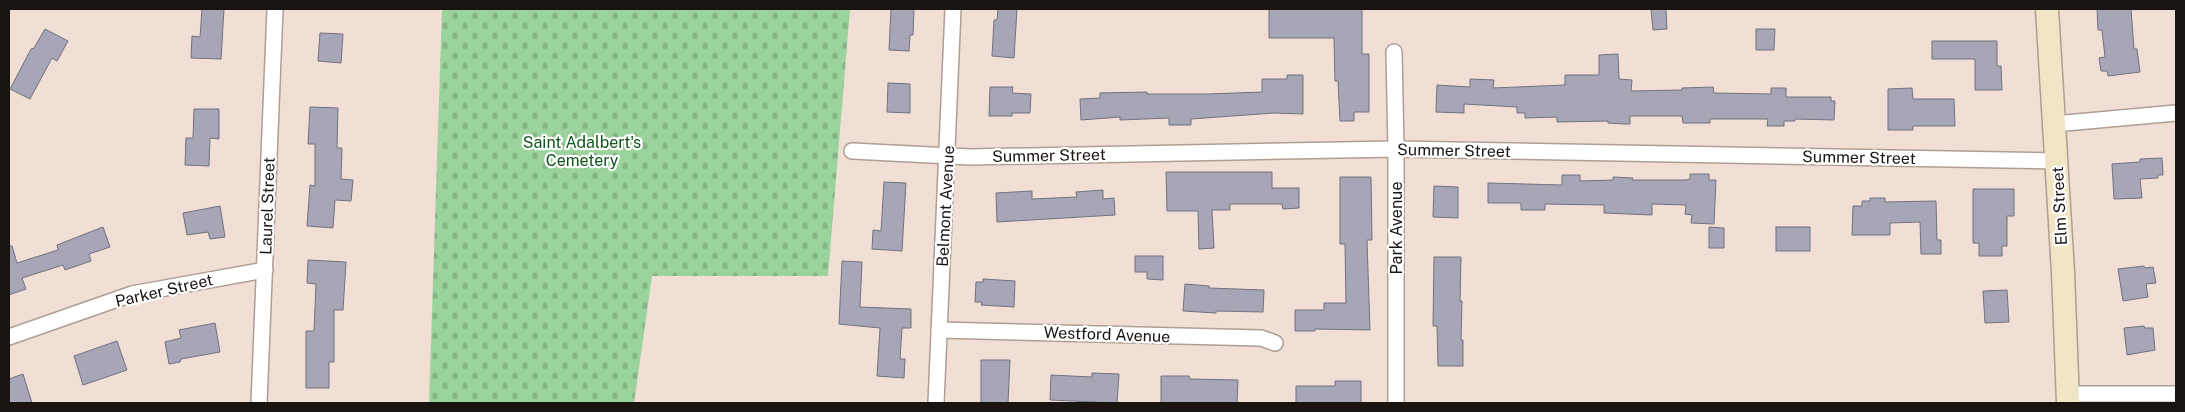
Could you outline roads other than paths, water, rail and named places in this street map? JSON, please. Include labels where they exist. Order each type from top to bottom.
[{"type":"main road","name":"Elm Street","points":[[2047,9],[2057,161],[2067,399]]},
{"type":"street","name":"Laurel Street","points":[[259,403],[275,9]]},
{"type":"street","name":"Belmont Avenue","points":[[936,403],[953,9]]},
{"type":"street","name":"Park Avenue","points":[[1394,52],[1396,403]]},
{"type":"street","points":[[2054,124],[2176,113]]},
{"type":"street","name":"Summer Street","points":[[852,151],[980,157],[1396,149],[2057,161]]},
{"type":"street","name":"Parker Street","points":[[9,337],[132,294],[265,270]]},
{"type":"street","name":"Westford Avenue","points":[[939,330],[1261,338],[1275,343]]},
{"type":"street","points":[[2067,399],[2176,394]]},
{"type":"park label","name":"Saint Adalbert's Cemetery","points":[[582,151]]}]
